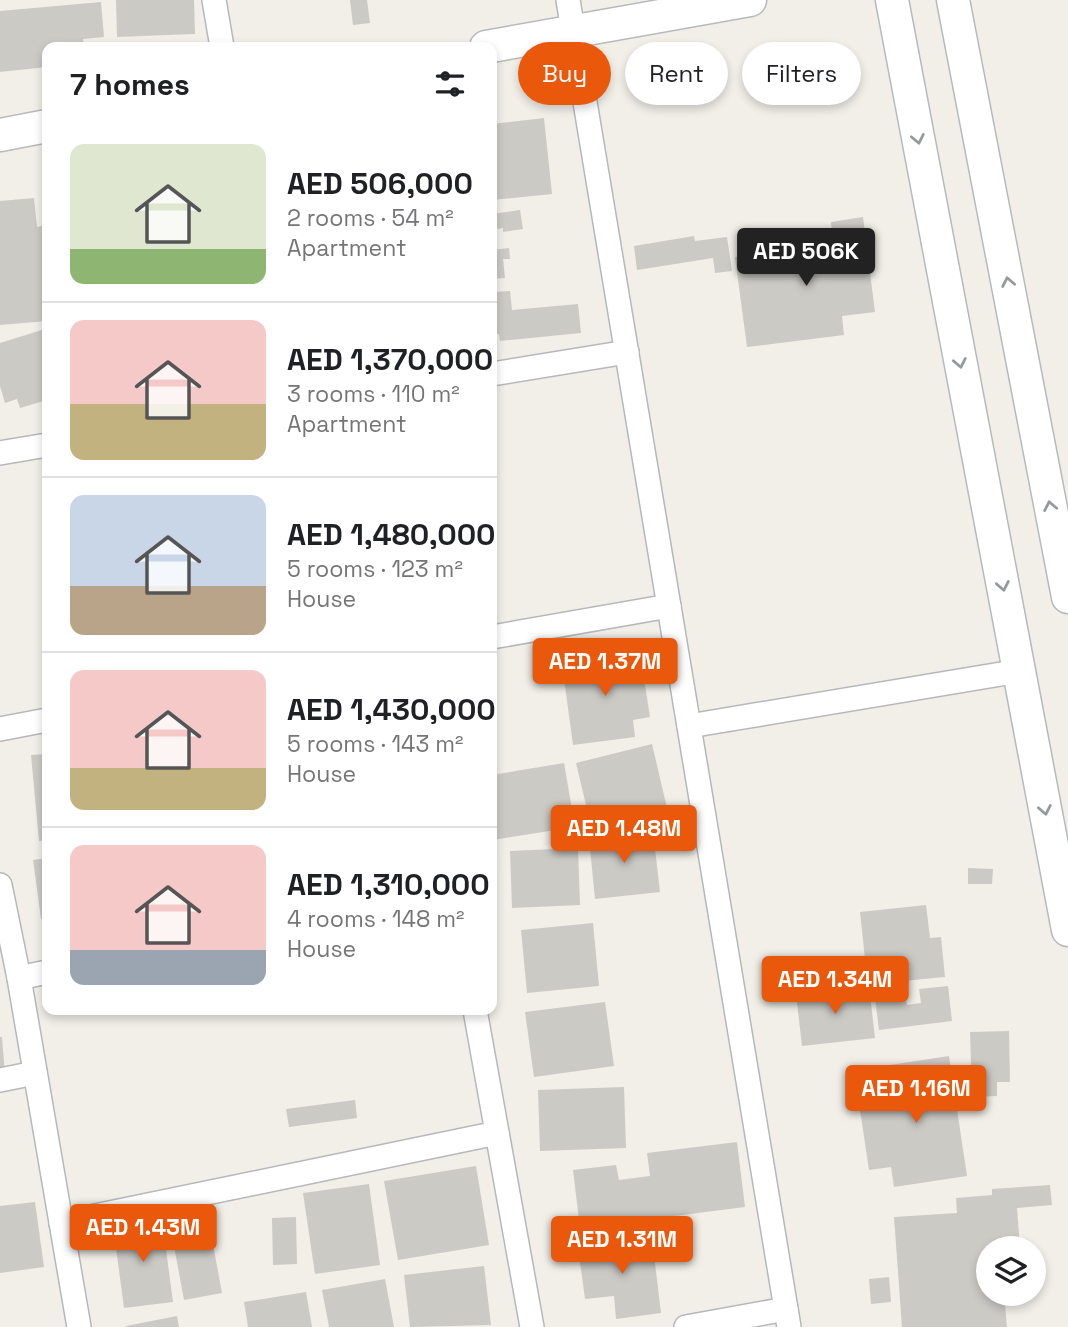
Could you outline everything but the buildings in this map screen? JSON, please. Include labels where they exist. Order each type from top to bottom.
[{"type":"street","points":[[214,0],[221,42]]},
{"type":"street","points":[[568,0],[787,1318],[686,1327]]},
{"type":"street","points":[[497,45],[750,0]]},
{"type":"street","points":[[892,0],[1068,930]]},
{"type":"street","points":[[953,0],[1068,597]]},
{"type":"street","points":[[0,135],[42,127]]},
{"type":"street","points":[[497,373],[627,352]]},
{"type":"street","points":[[0,453],[42,446]]},
{"type":"street","points":[[497,636],[669,606]]},
{"type":"street","points":[[689,726],[1019,671]]},
{"type":"street","points":[[0,729],[42,721]]},
{"type":"street","points":[[0,885],[19,978],[79,1327]]},
{"type":"street","points":[[19,978],[42,973]]},
{"type":"street","points":[[476,1015],[531,1327]]},
{"type":"street","points":[[0,1080],[35,1073]]},
{"type":"street","points":[[61,1223],[497,1133]]}]
